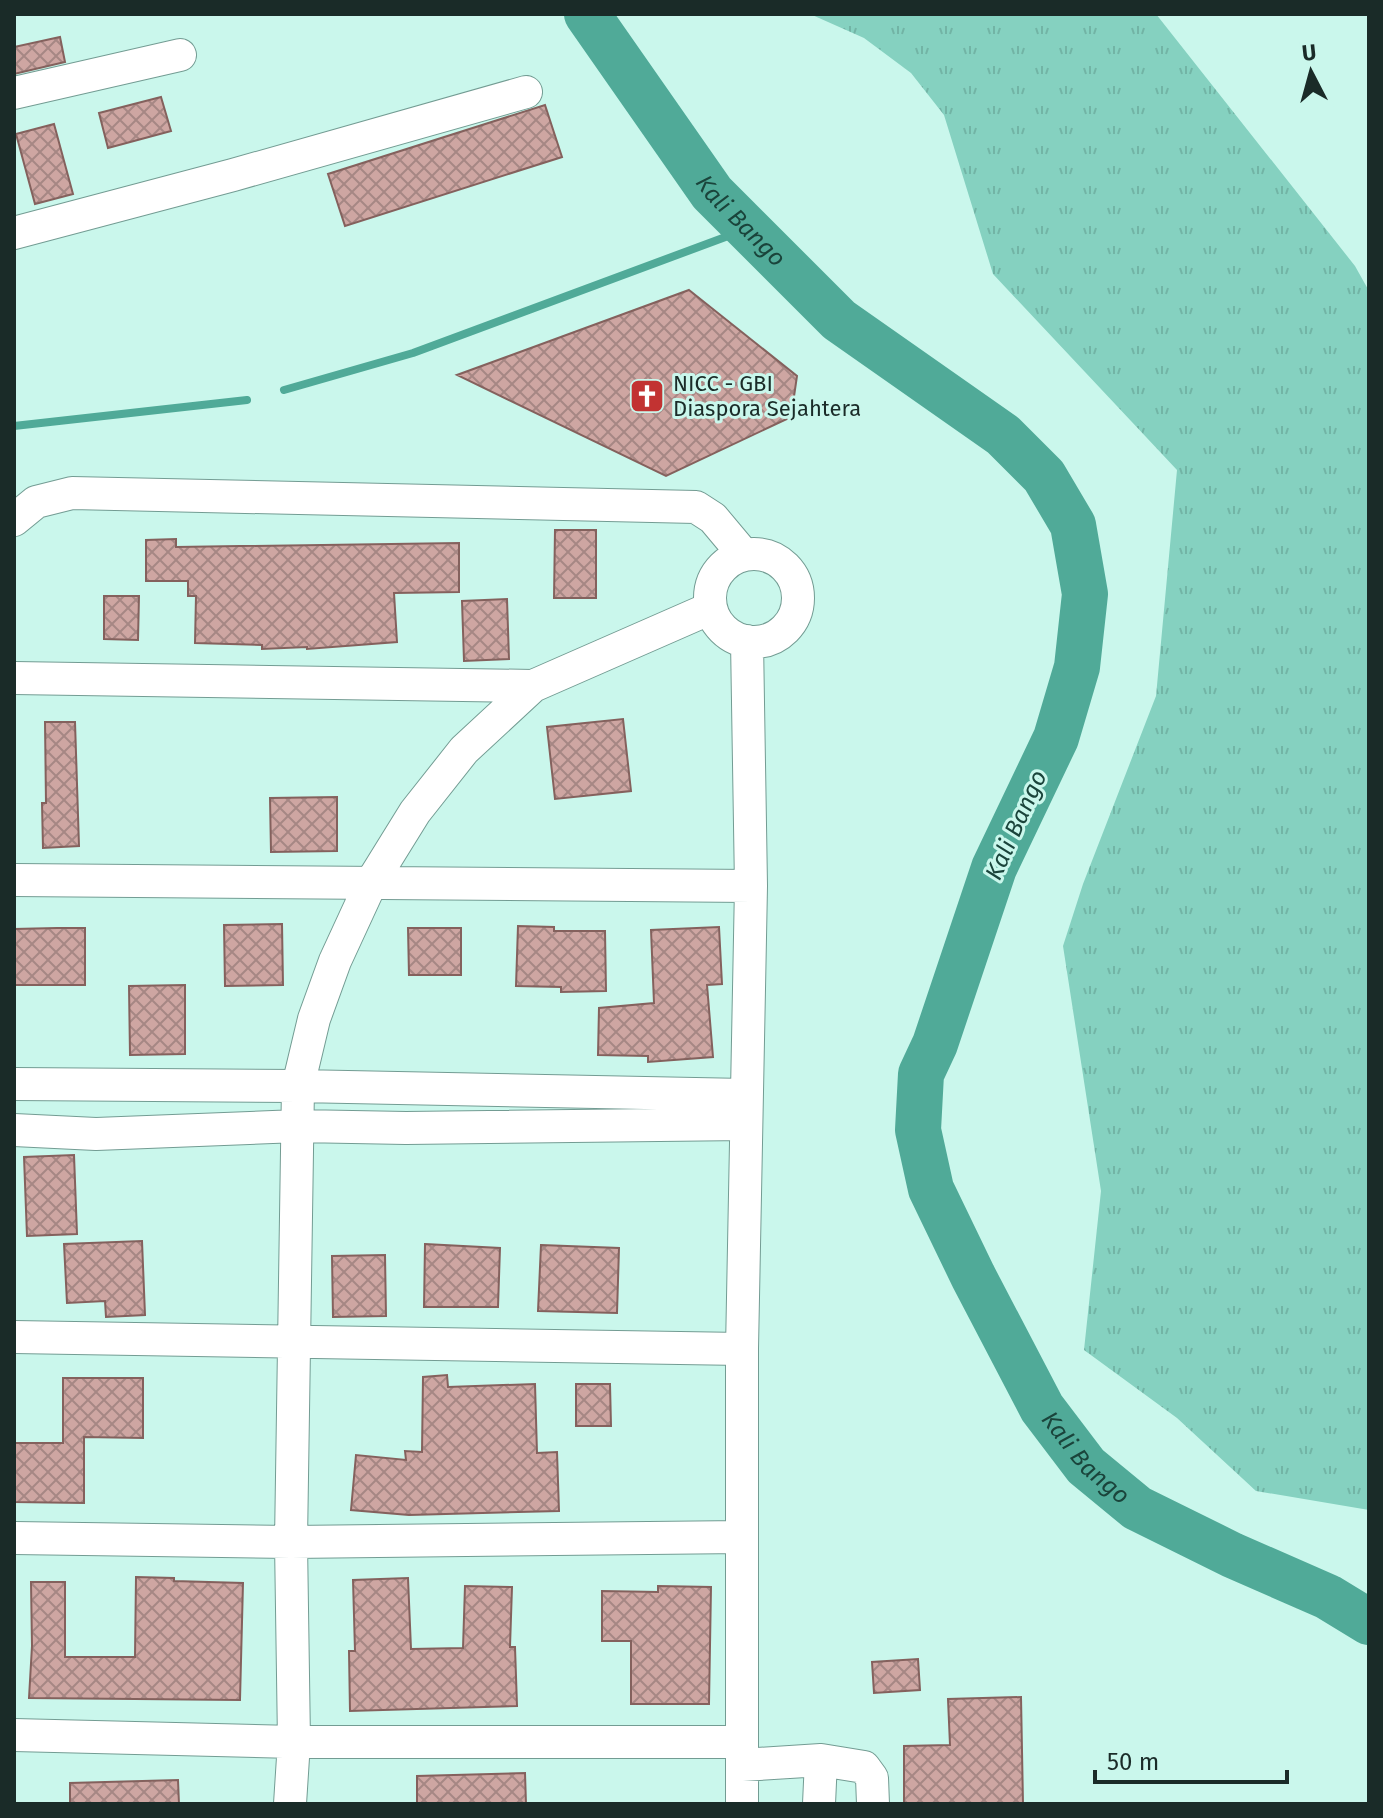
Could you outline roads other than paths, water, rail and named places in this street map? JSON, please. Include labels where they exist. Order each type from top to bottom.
[{"type":"street","points":[[14,93],[180,55]]},
{"type":"street","points":[[14,233],[526,92]]},
{"type":"street","points":[[14,520],[36,502],[72,493],[696,507],[713,518],[744,555]]},
{"type":"street","points":[[761,554],[777,560],[790,572],[797,587],[798,605],[791,621],[780,633],[764,641],[747,641],[731,635],[718,623],[711,608],[710,591],[716,574],[728,562],[744,555],[761,554]]},
{"type":"street","points":[[290,1804],[294,1742],[291,1542],[298,1086],[314,1019],[335,961],[371,883],[415,812],[464,750],[533,686],[711,608]]},
{"type":"street","points":[[742,1804],[742,1349],[751,886],[747,641]]},
{"type":"street","points":[[14,678],[533,686]]},
{"type":"street","points":[[14,880],[751,886]]},
{"type":"street","points":[[14,1084],[298,1086],[745,1110]]},
{"type":"street","points":[[14,1130],[96,1134],[298,1126],[406,1128],[745,1110]]},
{"type":"street","points":[[14,1337],[742,1349]]},
{"type":"street","points":[[14,1538],[291,1542],[742,1537]]},
{"type":"street","points":[[14,1735],[742,1753],[864,1767],[872,1778],[873,1804]]},
{"type":"street","points":[[819,1804],[821,1760]]},
{"type":"waterway","name":"Kali Bango","points":[[587,14],[712,193],[839,320],[1003,435],[1044,476],[1073,525],[1085,594],[1077,667],[1056,738],[994,868],[935,1044],[921,1074],[918,1130],[931,1189],[1042,1408],[1086,1466],[1137,1508],[1232,1555],[1328,1597],[1369,1622]]},
{"type":"waterway","points":[[284,390],[413,353],[747,229]]},
{"type":"waterway","points":[[14,426],[247,400]]},
{"type":"place","name":"NICC - GBI Diaspora Sejahtera","points":[[647,396]]}]
